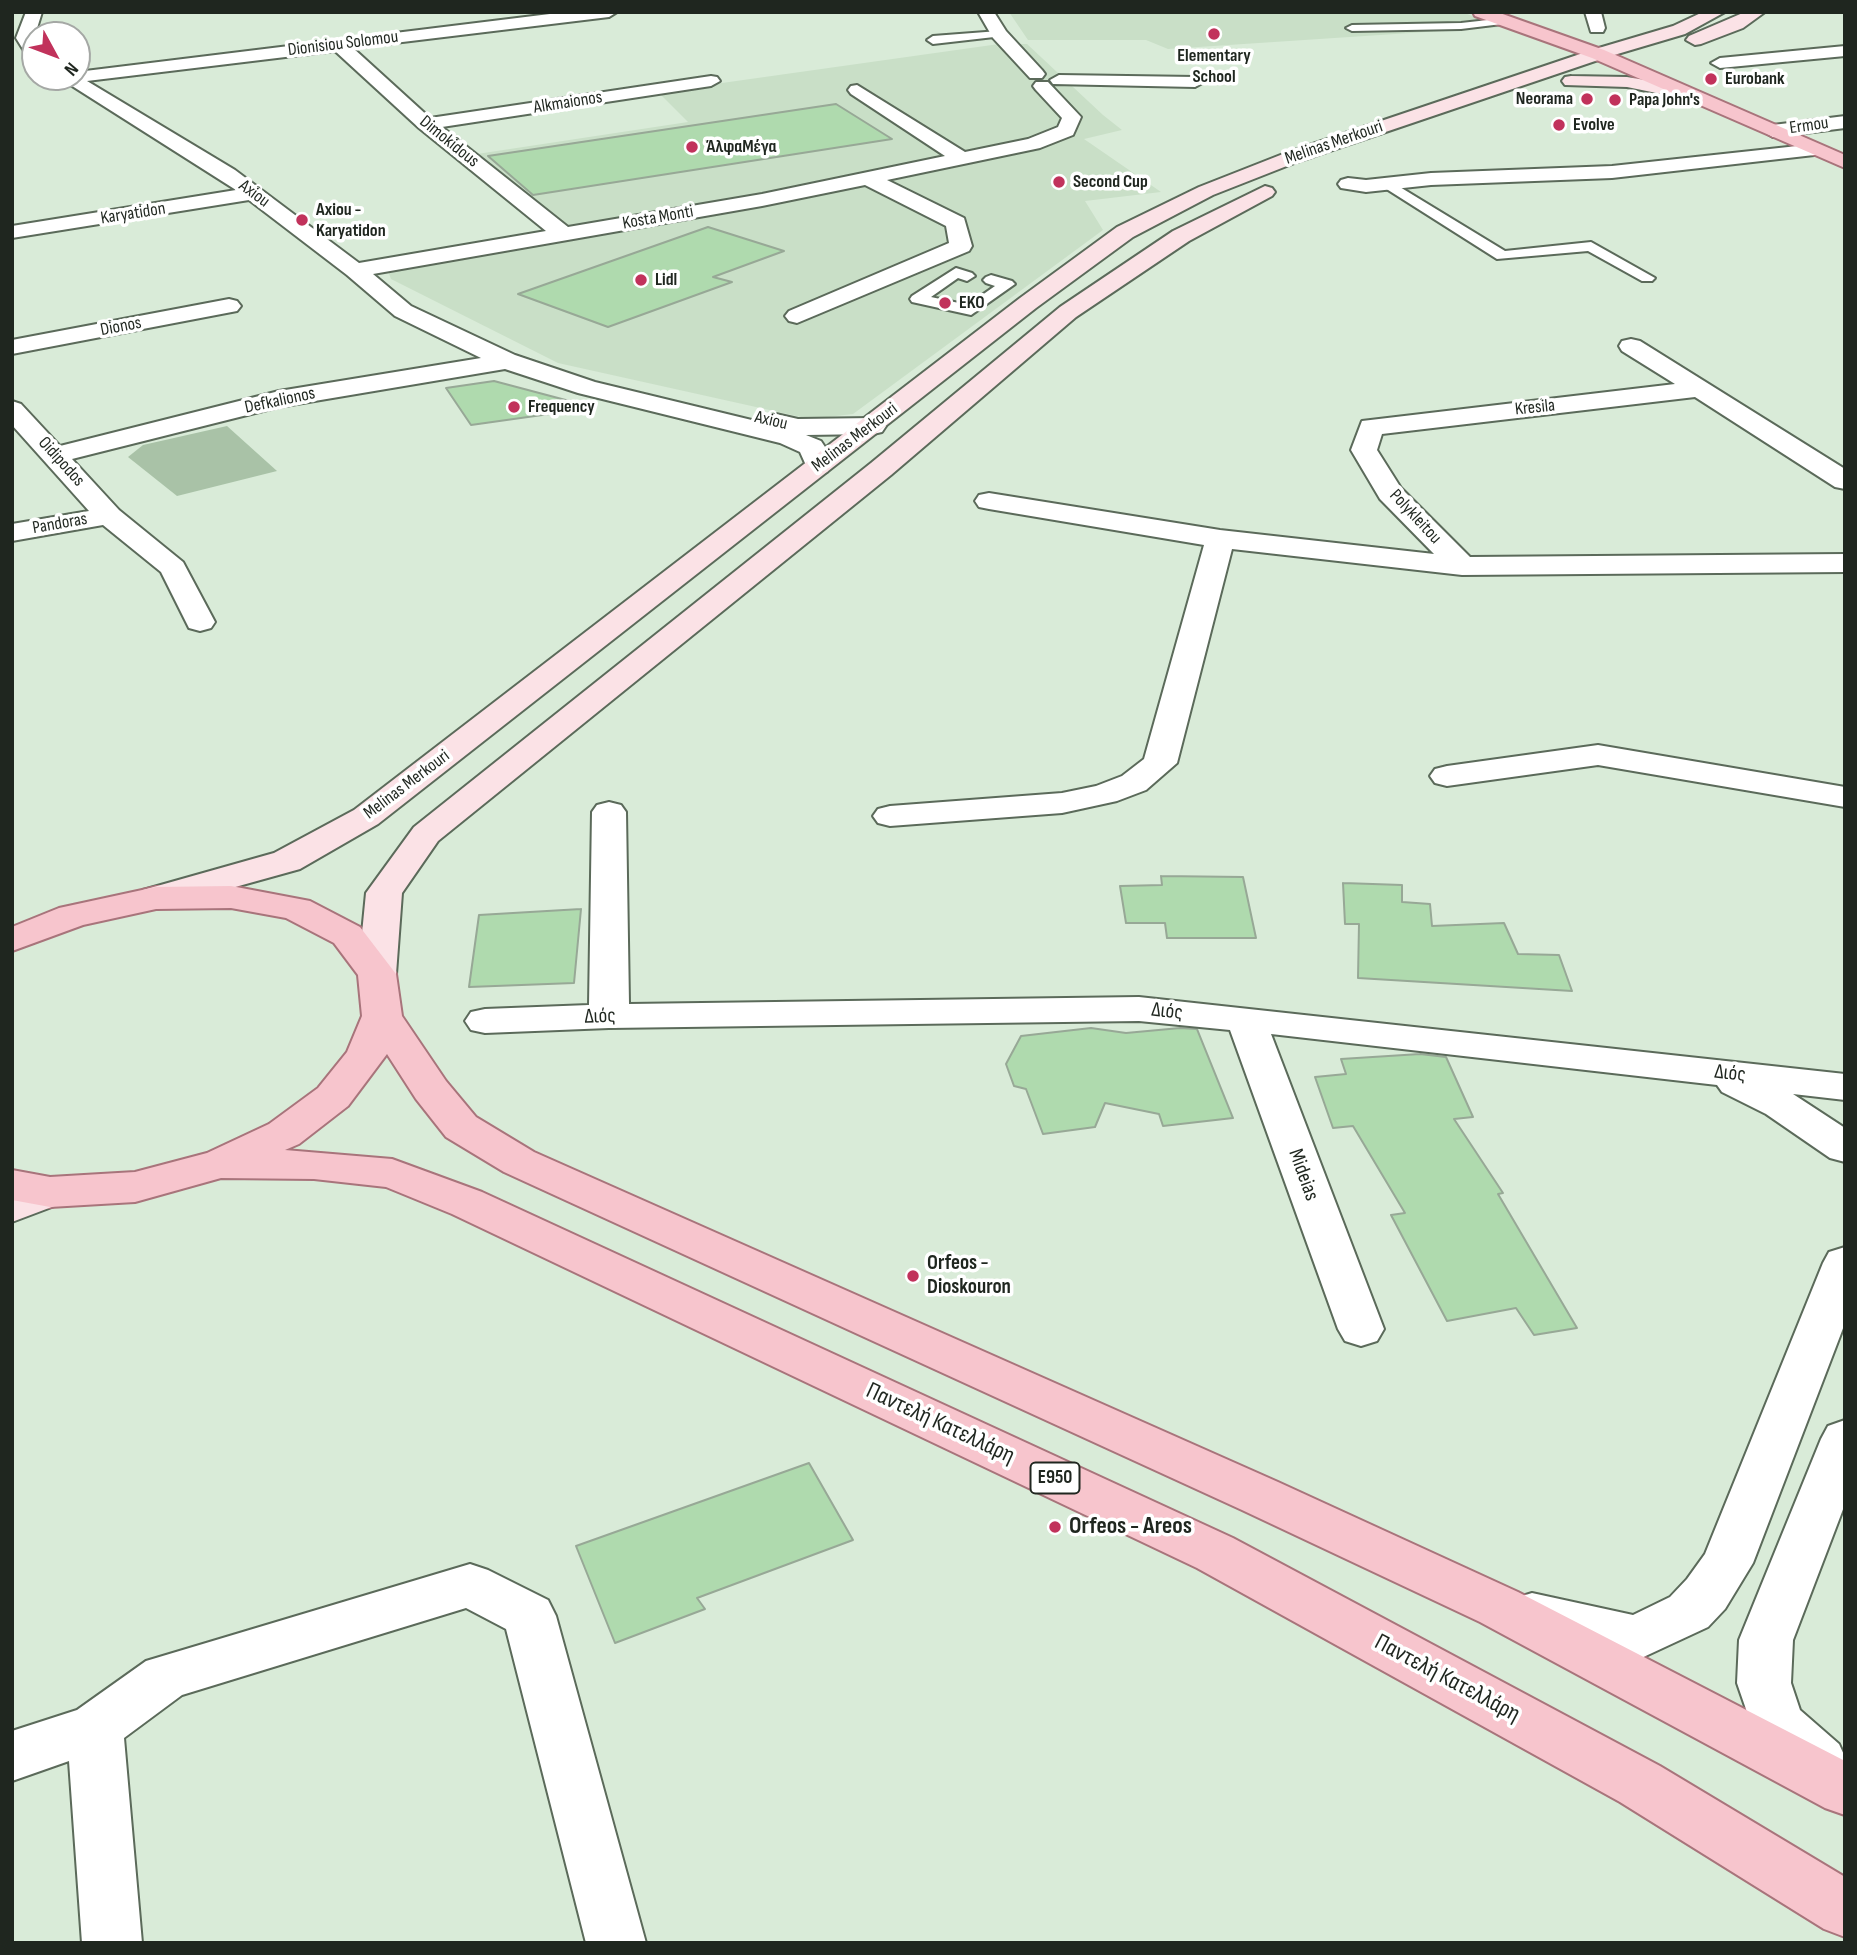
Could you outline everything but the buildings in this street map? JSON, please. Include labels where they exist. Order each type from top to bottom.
[{"type":"main road","points":[[1481,12],[1609,59],[1845,162]]},
{"type":"main road","points":[[1609,59],[1643,41],[1679,30],[1717,12]]},
{"type":"main road","points":[[1609,59],[1707,36],[1737,24],[1756,12]]},
{"type":"main road","points":[[1539,33],[1585,40],[1643,41]]},
{"type":"main road","name":"Melinas Merkouri","points":[[379,995],[384,893],[426,834],[881,469],[1068,312],[1181,236],[1247,200],[1322,168],[1571,81],[1609,59]]},
{"type":"main road","name":"Melinas Merkouri","points":[[156,898],[287,861],[366,817],[1028,303],[1125,232],[1206,191],[1290,158],[1609,59]]},
{"type":"main road","points":[[1571,81],[1627,82],[1686,93]]},
{"type":"main road","points":[[12,940],[72,916],[156,898],[231,897],[297,909],[347,935],[431,1090],[461,1127],[519,1163],[1222,1479],[1499,1607],[1845,1788]]},
{"type":"main road","points":[[12,908],[72,916]]},
{"type":"main road","points":[[25,1195],[135,1187],[221,1164],[284,1133],[334,1097],[366,1056],[379,995]]},
{"type":"main road","name":"Παντελή Κατελλάρη","points":[[221,1164],[314,1166],[392,1173],[467,1203],[1215,1553],[1640,1784],[1845,1909]]},
{"type":"street","name":"Dionisiou Solomou","points":[[91,75],[609,12]]},
{"type":"street","points":[[986,12],[999,34],[1046,80],[1195,82]]},
{"type":"street","name":"Dimokidous","points":[[339,45],[426,124],[563,234]]},
{"type":"street","points":[[1720,63],[1845,51]]},
{"type":"street","points":[[1802,55],[1834,69]]},
{"type":"street","name":"Kosta Monti","points":[[355,270],[869,179],[1033,144],[1066,131],[1072,117],[1046,80]]},
{"type":"street","name":"Alkmaionos","points":[[426,124],[711,81]]},
{"type":"street","points":[[857,90],[961,158]]},
{"type":"street","name":"Axiou","points":[[91,91],[204,158],[355,270],[403,311],[507,361],[587,388],[789,437],[812,447],[818,466]]},
{"type":"street","name":"Ermou","points":[[1773,131],[1845,122]]},
{"type":"street","points":[[1348,184],[1390,185],[1431,179],[1612,172],[1816,150]]},
{"type":"street","points":[[797,316],[961,246],[956,223],[869,179]]},
{"type":"street","name":"Karyatidon","points":[[12,232],[253,193]]},
{"type":"street","name":"Dionos","points":[[12,347],[229,306]]},
{"type":"street","points":[[1631,346],[1845,481]]},
{"type":"street","name":"Axiou","points":[[507,361],[798,427],[873,426]]},
{"type":"street","name":"Defkalionos","points":[[56,455],[279,399],[507,361]]},
{"type":"street","name":"Kresila","points":[[1371,426],[1700,390]]},
{"type":"street","name":"Oidipodos","points":[[13,410],[109,516],[173,568],[200,622]]},
{"type":"street","name":"Polykleitou","points":[[1371,426],[1364,450],[1390,493],[1462,566]]},
{"type":"street","points":[[989,500],[1220,539],[1462,566],[1845,563]]},
{"type":"street","name":"Pandoras","points":[[12,533],[109,516]]},
{"type":"street","points":[[890,816],[1062,803],[1105,794],[1134,783],[1160,763],[1220,539]]},
{"type":"street","points":[[1447,776],[1598,755],[1845,797]]},
{"type":"street","points":[[609,812],[609,1016]]},
{"type":"street","name":"Διός","points":[[485,1021],[609,1016],[1139,1009],[1845,1087]]},
{"type":"street","name":"Mideias","points":[[1245,1020],[1361,1329]]},
{"type":"street","points":[[1713,1072],[1781,1105],[1845,1148]]},
{"type":"street","points":[[1499,1607],[1637,1638],[1689,1612],[1706,1594],[1727,1563],[1845,1263]]},
{"type":"street","points":[[1845,1439],[1766,1640],[1764,1683],[1777,1724],[1845,1788]]},
{"type":"street","points":[[12,1756],[95,1728],[165,1677],[470,1585],[529,1616],[615,1943]]},
{"type":"street","points":[[95,1728],[111,1943]]},
{"type":"lane","points":[[1352,28],[1461,26],[1506,21]]},
{"type":"lane","points":[[933,40],[999,34]]},
{"type":"lane","points":[[1390,185],[1502,256],[1591,246],[1647,278]]},
{"type":"lane","points":[[967,276],[956,274],[918,299],[971,310],[991,288],[1028,303]]},
{"type":"shaded area","name":"Elementary School","points":[[1009,12],[1462,12],[1501,27],[1168,49],[1146,40],[1028,40]]},
{"type":"shaded area","points":[[999,44],[1027,44],[1122,130],[1084,139],[1161,192],[1085,201],[1103,230],[853,414],[810,419],[558,363],[391,279],[387,268],[581,235],[477,154],[688,122],[658,92]]},
{"type":"shaded area","points":[[227,426],[277,471],[177,496],[128,457],[143,445]]},
{"type":"place","name":"Elementary School","points":[[1214,34]]},
{"type":"place","name":"Eurobank","points":[[1711,79]]},
{"type":"place","name":"Neorama","points":[[1587,99]]},
{"type":"place","name":"Papa John's","points":[[1615,100]]},
{"type":"place","name":"Evolve","points":[[1559,125]]},
{"type":"place","name":"ΆλφαΜέγα","points":[[692,147]]},
{"type":"place","name":"Second Cup","points":[[1059,182]]},
{"type":"place","name":"Axiou - Karyatidon","points":[[302,220]]},
{"type":"place","name":"Lidl","points":[[641,280]]},
{"type":"place","name":"EKO","points":[[945,303]]},
{"type":"place","name":"Frequency","points":[[514,407]]},
{"type":"place","name":"Orfeos - Dioskouron","points":[[913,1276]]},
{"type":"place","name":"Orfeos - Areos","points":[[1055,1527]]}]
